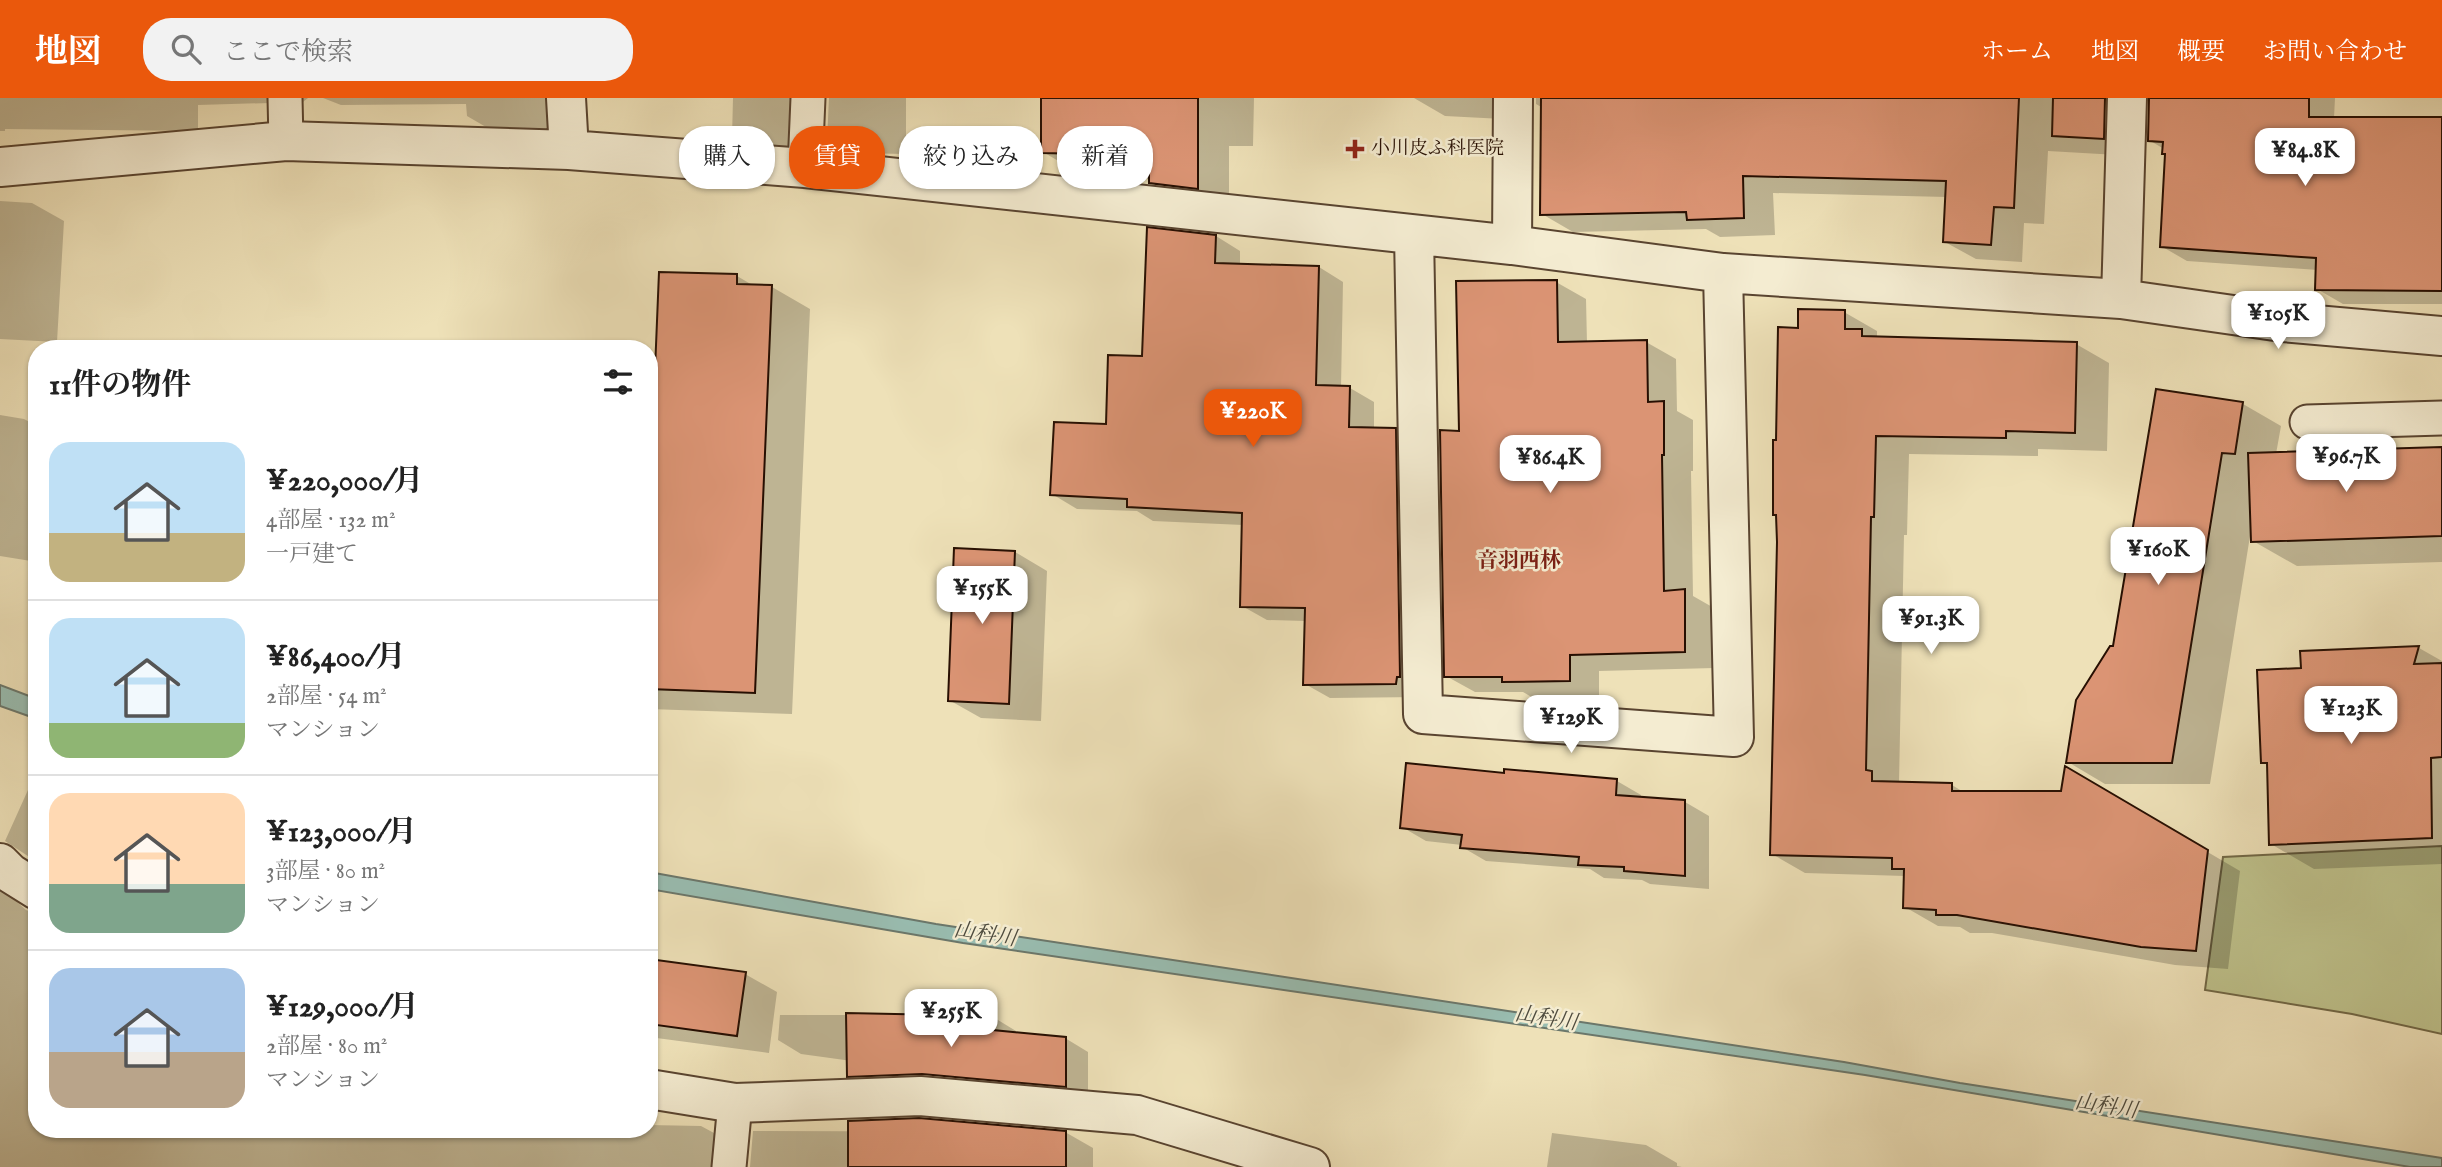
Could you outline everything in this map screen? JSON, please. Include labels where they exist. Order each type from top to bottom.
[{"type":"street","points":[[566,98],[569,150]]},
{"type":"street","points":[[1512,245],[1513,98]]},
{"type":"street","points":[[2121,299],[2127,98]]},
{"type":"street","points":[[0,167],[286,141],[569,150],[789,167]]},
{"type":"street","points":[[885,177],[1512,245],[1723,274],[2121,299],[2283,322],[2442,335]]},
{"type":"street","points":[[1414,235],[1423,714],[1734,737],[1723,274]]},
{"type":"street","points":[[0,863],[28,884]]},
{"type":"street","points":[[658,1090],[735,1103],[920,1096],[1136,1115],[1310,1167]]},
{"type":"lane","points":[[285,98],[286,141]]},
{"type":"lane","points":[[807,126],[808,98]]},
{"type":"lane","points":[[2307,422],[2442,418]]},
{"type":"lane","points":[[729,1167],[735,1103]]},
{"type":"green space","points":[[2442,846],[2442,1034],[2352,1014],[2205,990],[2223,857]]},
{"type":"water","points":[[0,685],[28,696],[28,716],[0,706]]},
{"type":"water","name":"山科川","points":[[658,874],[936,924],[1844,1062],[1960,1083],[2442,1158],[2442,1167],[2410,1167],[1865,1075],[963,943],[658,891]]},
{"type":"building","points":[[1041,98],[1198,98],[1198,189],[1153,183],[1153,126],[1057,126],[1057,153],[1043,153]]},
{"type":"building","points":[[1541,98],[2019,98],[2014,208],[1994,207],[1991,245],[1943,242],[1946,181],[1743,176],[1744,218],[1687,220],[1686,212],[1540,215]]},
{"type":"building","points":[[2053,98],[2105,98],[2104,139],[2052,136]]},
{"type":"building","points":[[2149,98],[2309,98],[2309,117],[2442,117],[2442,291],[2315,290],[2316,258],[2160,247],[2165,154],[2162,154],[2163,142],[2148,141]]},
{"type":"building","points":[[1147,227],[1216,235],[1215,263],[1319,266],[1316,385],[1350,386],[1349,427],[1396,428],[1400,677],[1397,677],[1396,684],[1303,685],[1305,608],[1240,607],[1242,513],[1127,507],[1127,499],[1050,495],[1054,422],[1106,424],[1108,355],[1142,356]]},
{"type":"building","points":[[659,272],[737,274],[737,284],[772,285],[755,693],[658,689],[656,340]]},
{"type":"building","points":[[1557,280],[1558,342],[1647,340],[1648,402],[1664,401],[1664,591],[1685,589],[1685,652],[1570,655],[1570,681],[1502,682],[1502,677],[1444,677],[1440,430],[1459,431],[1456,281]]},
{"type":"building","points":[[1798,309],[1845,310],[1845,329],[1862,329],[1862,336],[2077,342],[2075,433],[2006,431],[2006,438],[1876,436],[1874,517],[1871,517],[1866,770],[1872,771],[1872,781],[1952,783],[1952,791],[2061,791],[2065,766],[2208,850],[2196,951],[2141,947],[1957,915],[1936,915],[1936,910],[1903,908],[1904,869],[1892,869],[1892,858],[1770,855],[1777,542],[1776,515],[1773,515],[1773,440],[1776,440],[1778,327],[1798,328]]},
{"type":"building","points":[[2156,389],[2243,402],[2235,454],[2222,453],[2172,763],[2066,763],[2076,700],[2110,646],[2113,646]]},
{"type":"building","points":[[2442,447],[2442,536],[2251,542],[2248,453]]},
{"type":"building","points":[[954,548],[1015,551],[1009,704],[948,701]]},
{"type":"building","points":[[2419,646],[2414,664],[2442,663],[2442,757],[2431,758],[2432,838],[2269,845],[2267,763],[2261,763],[2257,670],[2301,668],[2300,651]]},
{"type":"building","points":[[1406,763],[1504,773],[1504,769],[1617,779],[1616,795],[1685,800],[1685,876],[1624,871],[1624,867],[1578,865],[1579,857],[1460,848],[1462,835],[1400,828]]},
{"type":"building","points":[[658,960],[746,972],[737,1036],[658,1025]]},
{"type":"building","points":[[846,1013],[993,1016],[993,1030],[1066,1037],[1066,1087],[922,1074],[847,1077]]},
{"type":"building","points":[[919,1118],[1066,1131],[1066,1167],[848,1167],[848,1121]]},
{"type":"place","name":"小川皮ふ科医院","points":[[1355,149]]},
{"type":"district","name":"音羽西林","points":[[1519,561]]}]
